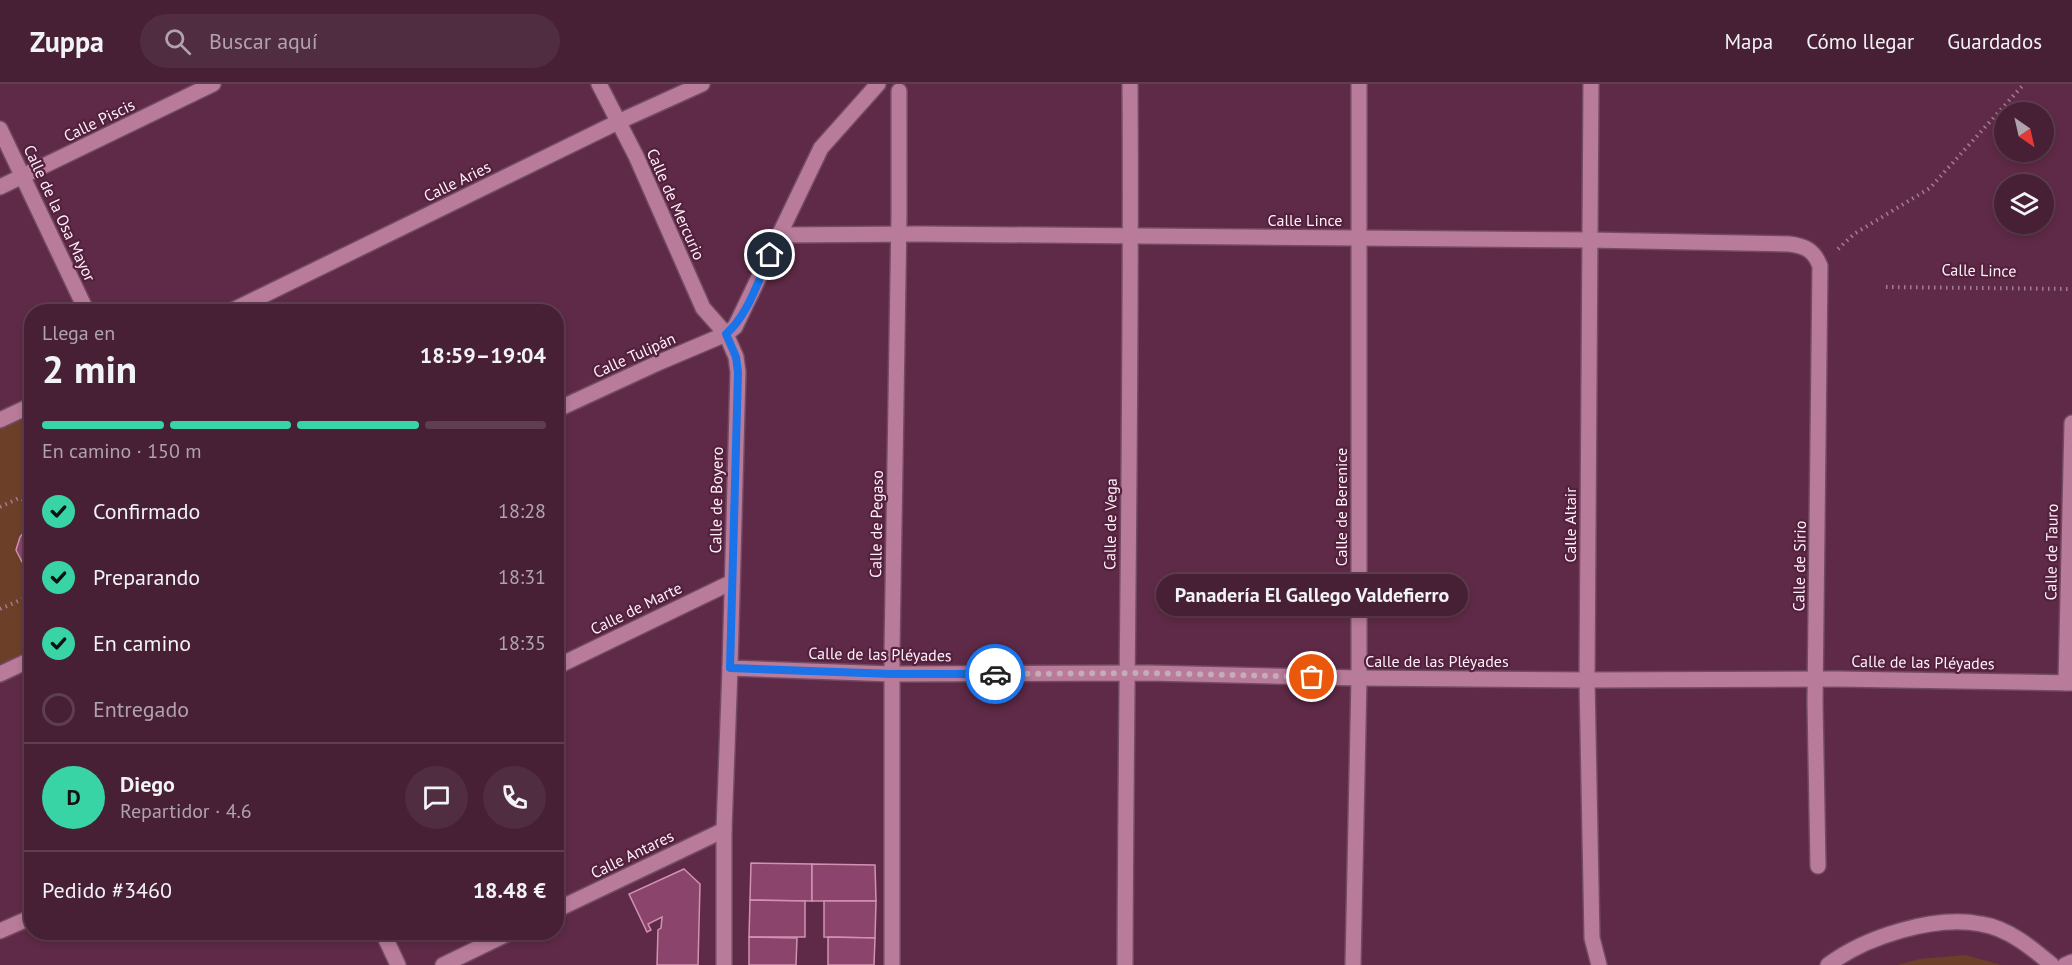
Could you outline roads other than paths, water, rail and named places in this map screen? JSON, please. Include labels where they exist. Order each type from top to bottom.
[{"type":"street","name":"Calle Piscis","points":[[0,187],[213,84]]},
{"type":"street","name":"Calle de Mercurio","points":[[599,84],[636,156],[703,308],[726,334]]},
{"type":"street","name":"Calle Aries","points":[[245,304],[618,122],[702,84]]},
{"type":"street","points":[[726,334],[735,327],[742,315],[821,148],[878,84]]},
{"type":"street","name":"Calle de Vega","points":[[1125,965],[1131,237],[1130,84]]},
{"type":"street","name":"Calle de Berenice","points":[[1353,965],[1359,678],[1359,84]]},
{"type":"street","name":"Calle Altair","points":[[1591,84],[1587,680],[1592,939],[1599,965]]},
{"type":"street","name":"Calle de Pegaso","points":[[892,965],[892,674],[899,88]]},
{"type":"street","name":"Calle de la Osa Mayor","points":[[0,129],[83,304]]},
{"type":"street","name":"Calle Lince","points":[[780,235],[1589,240],[1789,244],[1801,245],[1811,250],[1820,266]]},
{"type":"street","name":"Calle de Sirio","points":[[1818,866],[1815,679],[1820,266]]},
{"type":"street","name":"Calle Tulipán","points":[[564,406],[726,334]]},
{"type":"street","name":"Calle de Boyero","points":[[724,965],[724,830],[738,372],[736,357],[726,334]]},
{"type":"street","points":[[0,420],[24,409]]},
{"type":"street","name":"Calle de Tauro","points":[[2069,683],[2072,423]]},
{"type":"street","name":"Calle de Marte","points":[[564,663],[732,582]]},
{"type":"street","points":[[0,674],[24,663]]},
{"type":"street","name":"Calle de las Pléyades","points":[[730,668],[892,674],[1126,673],[1359,678],[1815,679],[2069,683]]},
{"type":"street","name":"Calle Antares","points":[[564,906],[724,830]]},
{"type":"street","points":[[0,931],[24,920]]},
{"type":"street","points":[[1827,965],[1854,948],[1885,935],[1951,922],[1982,924],[2008,933],[2052,965]]},
{"type":"street","points":[[386,940],[398,965]]},
{"type":"street","points":[[443,965],[495,940]]},
{"type":"street","points":[[2065,965],[2072,962]]},
{"type":"place","name":"Panadería El Gallego Valdefierro","points":[[1312,677]]}]
